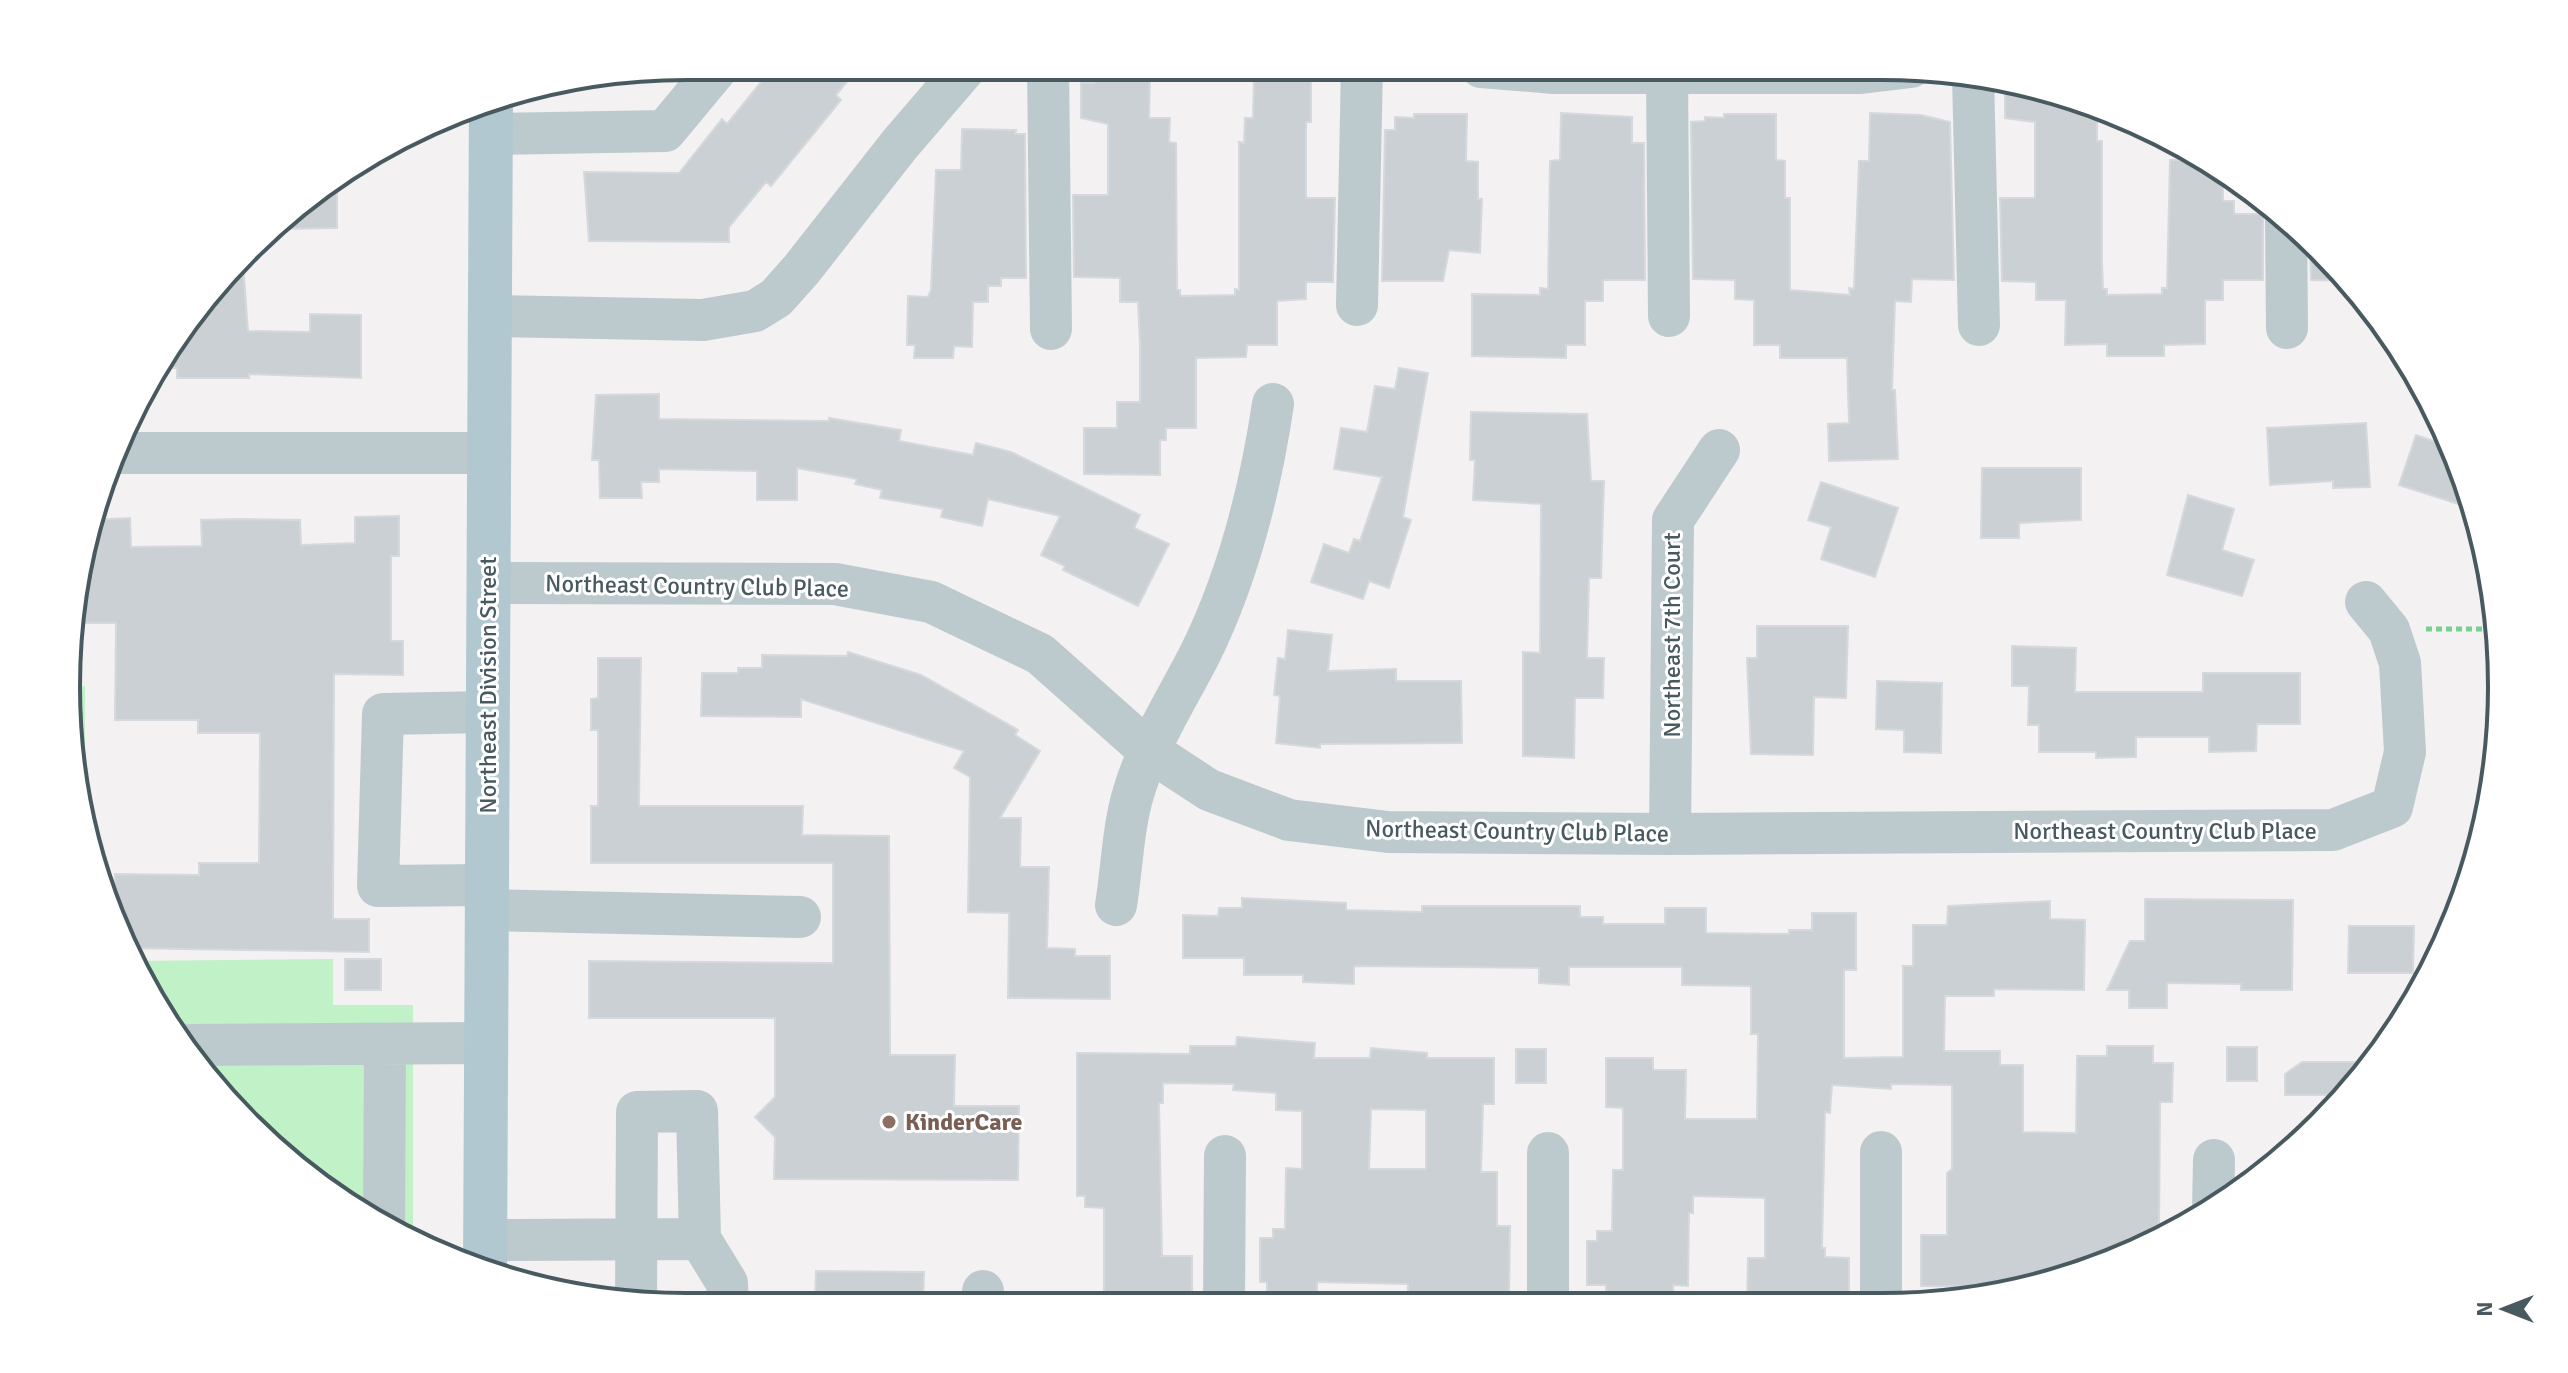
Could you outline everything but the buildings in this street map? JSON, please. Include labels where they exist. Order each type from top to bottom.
[{"type":"main road","name":"Northeast Division Street","points":[[485,1255],[490,116]]},
{"type":"street","points":[[490,116],[665,131],[707,80]]},
{"type":"street","points":[[489,316],[703,320],[755,311],[776,298],[801,270],[900,144],[955,80]]},
{"type":"street","points":[[1048,80],[1051,329]]},
{"type":"street","points":[[1357,305],[1362,80]]},
{"type":"street","points":[[1667,80],[1669,316]]},
{"type":"street","points":[[1973,87],[1979,325]]},
{"type":"street","points":[[2286,236],[2287,328]]},
{"type":"street","points":[[1116,905],[1133,794],[1148,750],[1200,653],[1240,557],[1265,456],[1273,404]]},
{"type":"street","name":"Northeast 7th Court","points":[[1670,834],[1673,520],[1719,450]]},
{"type":"street","points":[[126,453],[489,453]]},
{"type":"street","name":"Northeast Country Club Place","points":[[489,583],[835,584],[931,602],[1040,654],[1148,750],[1209,790],[1289,820],[1388,832],[1670,834],[2333,830],[2392,807],[2405,752],[2400,663],[2377,616]]},
{"type":"street","points":[[488,712],[383,714],[378,886],[487,898],[800,917]]},
{"type":"street","points":[[197,1045],[486,1043]]},
{"type":"street","points":[[384,1213],[385,1044]]},
{"type":"street","points":[[636,1291],[637,1112],[697,1111],[700,1239],[727,1283],[727,1293]]},
{"type":"street","points":[[1881,1152],[1881,1293]]},
{"type":"street","points":[[1548,1153],[1548,1293]]},
{"type":"street","points":[[1224,1293],[1225,1156]]},
{"type":"street","points":[[2213,1194],[2214,1160]]},
{"type":"street","points":[[485,1255],[636,1238],[700,1239]]},
{"type":"path","points":[[2377,616],[2485,628]]},
{"type":"green space","points":[[80,686],[85,686],[85,766]]},
{"type":"green space","points":[[333,959],[333,1005],[413,1005],[413,1227],[383,1212],[317,1168],[258,1115],[205,1056],[161,990],[146,961]]},
{"type":"place","name":"KinderCare","points":[[889,1122]]}]
